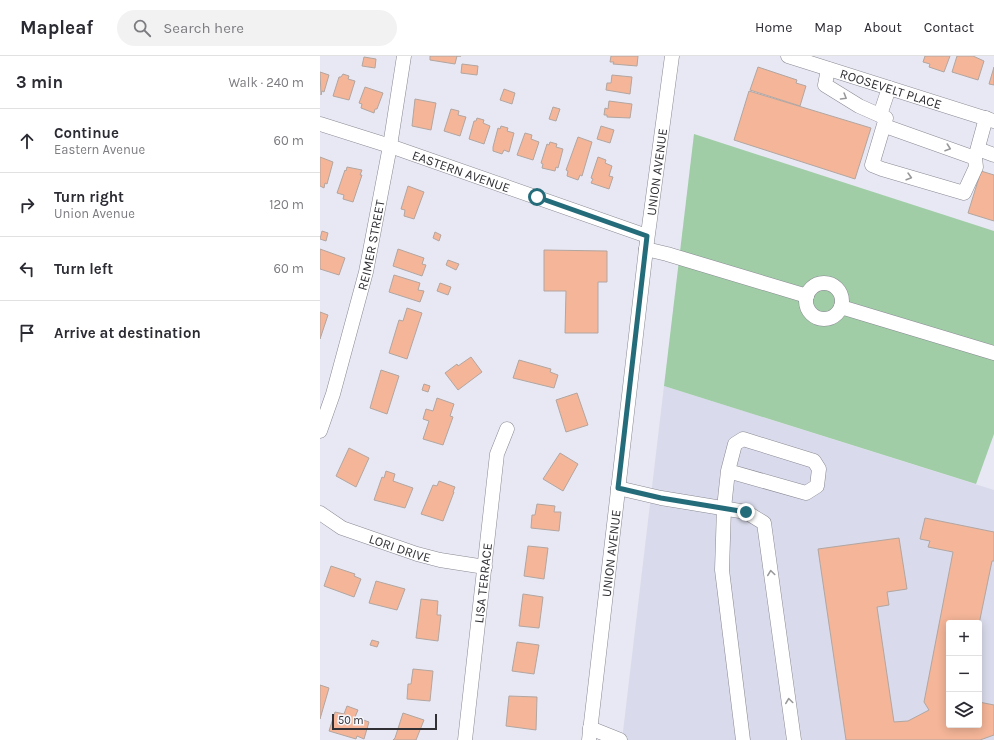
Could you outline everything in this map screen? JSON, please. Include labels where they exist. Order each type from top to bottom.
[{"type":"street","name":"REIMER STREET","points":[[320,431],[326,392],[366,272],[390,146],[404,56]]},
{"type":"street","name":"UNION AVENUE","points":[[590,734],[647,242],[672,56]]},
{"type":"street","name":"ROOSEVELT PLACE","points":[[788,56],[990,120]]},
{"type":"street","points":[[828,68],[825,85],[882,120],[976,154],[994,155]]},
{"type":"street","points":[[889,88],[872,165],[964,193],[976,167],[976,154],[990,120]]},
{"type":"street","name":"EASTERN AVENUE","points":[[320,124],[390,146],[647,242],[667,254],[807,296]]},
{"type":"street","points":[[819,284],[831,285],[840,292],[842,298],[841,307],[831,318],[820,319],[810,313],[807,308],[807,296],[814,286],[819,284]]},
{"type":"street","points":[[841,307],[994,353]]},
{"type":"street","name":"LISA TERRACE","points":[[465,740],[497,454],[507,429]]},
{"type":"street","points":[[728,471],[806,493],[817,486],[819,469],[814,461],[743,440],[735,444],[728,471],[724,508],[722,570],[743,740]]},
{"type":"street","points":[[618,488],[661,498],[746,512],[764,523],[794,740]]},
{"type":"street","name":"LORI DRIVE","points":[[320,513],[342,528],[417,554],[440,560],[485,566]]},
{"type":"street","points":[[590,734],[620,740]]},
{"type":"shaded area","points":[[664,386],[994,490],[994,740],[622,740]]},
{"type":"green space","points":[[694,134],[994,231],[994,434],[976,484],[664,386]]},
{"type":"building","points":[[430,56],[457,56],[455,64],[430,60]]},
{"type":"building","points":[[611,56],[638,56],[637,66],[613,64],[614,62],[610,62]]},
{"type":"building","points":[[925,56],[950,56],[944,72],[929,67],[930,64],[923,62]]},
{"type":"building","points":[[957,56],[973,56],[984,61],[978,80],[952,72]]},
{"type":"building","points":[[364,57],[376,59],[375,68],[362,66]]},
{"type":"building","points":[[462,64],[478,66],[477,75],[461,73]]},
{"type":"building","points":[[758,67],[797,80],[796,83],[806,86],[800,106],[750,90]]},
{"type":"building","points":[[994,67],[994,85],[989,84]]},
{"type":"building","points":[[320,72],[329,75],[324,92],[322,91],[321,95]]},
{"type":"building","points":[[343,74],[349,76],[348,79],[355,81],[349,100],[333,96],[339,77]]},
{"type":"building","points":[[612,75],[632,77],[630,94],[606,90],[607,83],[611,83]]},
{"type":"building","points":[[365,87],[383,93],[374,113],[361,108],[362,104],[359,103]]},
{"type":"building","points":[[504,89],[515,93],[512,104],[500,100]]},
{"type":"building","points":[[749,91],[871,128],[855,179],[734,140]]},
{"type":"building","points":[[415,99],[436,103],[431,130],[412,126]]},
{"type":"building","points":[[609,101],[632,104],[630,118],[607,117],[607,115],[604,115],[605,108],[608,109]]},
{"type":"building","points":[[553,107],[560,109],[556,121],[549,119]]},
{"type":"building","points":[[451,109],[459,111],[458,115],[466,117],[460,136],[444,131]]},
{"type":"building","points":[[477,118],[484,120],[483,123],[490,126],[484,144],[469,139],[474,121],[476,121]]},
{"type":"building","points":[[501,126],[508,128],[507,131],[514,133],[509,152],[504,150],[502,154],[493,151],[498,128],[500,129]]},
{"type":"building","points":[[601,126],[614,130],[610,143],[597,139]]},
{"type":"building","points":[[525,133],[532,135],[531,139],[539,142],[533,160],[517,155]]},
{"type":"building","points":[[578,137],[592,142],[582,176],[580,175],[578,180],[567,176],[568,171],[566,170]]},
{"type":"building","points":[[550,142],[557,144],[556,147],[563,149],[558,168],[556,167],[555,171],[542,168],[543,164],[541,163],[547,144],[549,145]]},
{"type":"building","points":[[320,157],[333,162],[327,184],[325,183],[324,188],[320,186]]},
{"type":"building","points":[[598,157],[606,160],[605,163],[612,166],[609,176],[613,177],[609,189],[591,183],[593,179],[591,178]]},
{"type":"building","points":[[347,167],[362,170],[360,175],[362,175],[353,202],[343,199],[344,195],[337,193]]},
{"type":"building","points":[[981,171],[994,175],[994,221],[968,213]]},
{"type":"building","points":[[408,186],[424,192],[414,219],[404,216],[405,210],[401,209]]},
{"type":"building","points":[[322,231],[328,233],[326,241],[320,239]]},
{"type":"building","points":[[435,232],[441,235],[439,241],[433,238]]},
{"type":"building","points":[[320,249],[345,258],[339,275],[320,269]]},
{"type":"building","points":[[398,249],[424,258],[422,264],[426,265],[422,276],[393,266]]},
{"type":"building","points":[[544,250],[607,251],[607,282],[598,282],[598,333],[565,333],[566,291],[544,291]]},
{"type":"building","points":[[448,260],[459,264],[456,270],[446,265]]},
{"type":"building","points":[[394,275],[420,283],[418,290],[424,291],[420,302],[389,292]]},
{"type":"building","points":[[440,283],[451,287],[448,295],[437,291]]},
{"type":"building","points":[[407,308],[422,313],[407,359],[389,353],[399,320],[403,321]]},
{"type":"building","points":[[320,312],[328,315],[320,339]]},
{"type":"building","points":[[471,357],[482,372],[458,390],[445,373],[457,364],[458,366]]},
{"type":"building","points":[[519,360],[551,369],[550,372],[558,375],[554,388],[513,378]]},
{"type":"building","points":[[381,370],[399,376],[387,414],[370,408]]},
{"type":"building","points":[[424,384],[430,386],[428,392],[422,390]]},
{"type":"building","points":[[577,393],[588,425],[566,432],[556,400]]},
{"type":"building","points":[[437,398],[454,404],[450,416],[453,417],[443,445],[423,439],[429,421],[423,419],[426,409],[433,411]]},
{"type":"building","points":[[349,448],[369,458],[356,487],[336,476]]},
{"type":"building","points":[[560,453],[578,464],[563,491],[543,479]]},
{"type":"building","points":[[386,471],[395,474],[393,481],[413,488],[405,508],[374,500],[382,477],[384,478]]},
{"type":"building","points":[[439,481],[455,487],[443,521],[421,514],[433,485],[437,486]]},
{"type":"building","points":[[537,504],[555,506],[554,512],[561,512],[559,531],[531,528],[532,515],[535,515]]},
{"type":"building","points":[[925,518],[994,532],[994,561],[992,561],[980,620],[946,620],[946,728],[982,728],[982,703],[994,705],[994,735],[980,740],[846,740],[818,549],[899,538],[907,589],[887,592],[889,605],[877,607],[894,722],[908,721],[929,710],[924,702],[953,552],[928,547],[930,541],[920,539]]},
{"type":"building","points":[[528,546],[548,548],[544,579],[524,576]]},
{"type":"building","points":[[331,566],[355,574],[354,576],[361,579],[354,597],[324,586]]},
{"type":"building","points":[[376,581],[405,589],[397,610],[369,603]]},
{"type":"building","points":[[523,594],[543,597],[539,628],[519,626]]},
{"type":"building","points":[[421,599],[438,601],[437,615],[441,615],[438,641],[416,638]]},
{"type":"building","points":[[372,640],[379,642],[377,647],[370,645]]},
{"type":"building","points":[[517,642],[539,645],[534,674],[512,671]]},
{"type":"building","points":[[413,669],[433,671],[430,701],[407,699],[408,684],[411,684]]},
{"type":"building","points":[[320,685],[329,688],[320,719]]},
{"type":"building","points":[[509,696],[537,697],[536,730],[506,726]]},
{"type":"building","points":[[347,706],[358,710],[355,717],[369,722],[364,739],[357,736],[356,739],[329,731],[335,712],[344,714]]},
{"type":"building","points":[[403,713],[424,720],[416,740],[393,740]]},
{"type":"route","points":[[537,197],[647,236],[618,488],[661,498],[746,512]]}]
